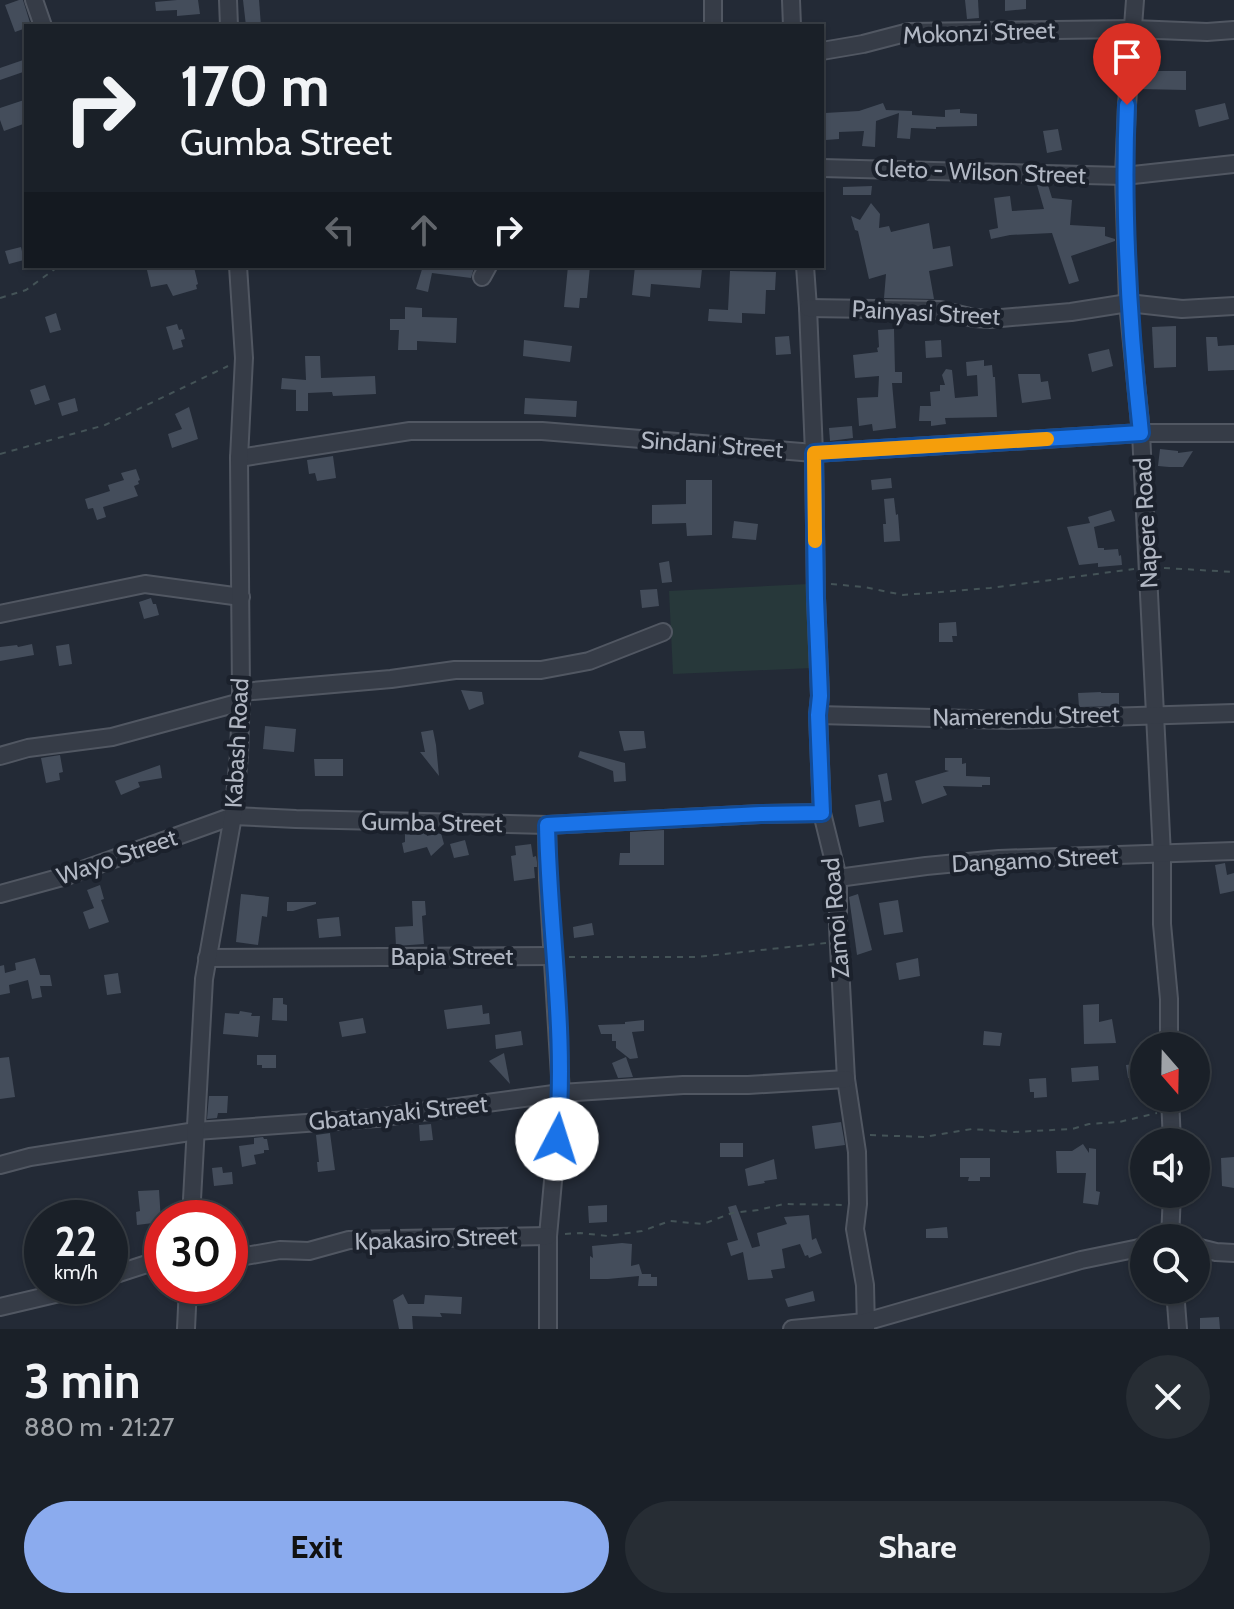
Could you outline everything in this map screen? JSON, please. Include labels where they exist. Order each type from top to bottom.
[{"type":"street","points":[[34,0],[42,24]]},
{"type":"street","points":[[228,0],[229,24]]},
{"type":"street","points":[[713,0],[713,24]]},
{"type":"street","points":[[791,0],[792,24]]},
{"type":"street","name":"Napere Road","points":[[1135,0],[1124,176],[1128,303],[1141,433],[1169,1032]]},
{"type":"street","name":"Mokonzi Street","points":[[824,51],[909,32],[1234,30]]},
{"type":"street","name":"Cleto - Wilson Street","points":[[824,168],[1124,176],[1234,164]]},
{"type":"street","name":"Kabash Road","points":[[192,1200],[204,979],[233,816],[239,755],[239,458],[244,358],[238,268]]},
{"type":"street","name":"Zamoi Road","points":[[805,268],[814,453],[822,813],[838,878],[846,1079],[856,1135],[858,1204],[855,1229],[865,1285],[865,1325]]},
{"type":"street","name":"Painyasi Street","points":[[808,308],[940,310],[990,319],[1128,303],[1182,309],[1234,306]]},
{"type":"street","name":"Sindani Street","points":[[239,458],[410,431],[542,431],[814,453],[1141,433],[1234,433]]},
{"type":"street","points":[[0,614],[145,584],[241,597]]},
{"type":"street","points":[[0,756],[28,748],[112,737],[241,697],[455,670],[541,670],[589,661],[663,632]]},
{"type":"street","name":"Namerendu Street","points":[[818,715],[1009,720],[1234,713]]},
{"type":"street","name":"Gumba Street","points":[[233,816],[547,825],[822,813]]},
{"type":"street","name":"Wayo Street","points":[[0,894],[66,876],[233,816]]},
{"type":"street","points":[[547,825],[561,1093],[548,1236],[548,1329]]},
{"type":"street","name":"Dangamo Street","points":[[838,878],[999,859],[1234,851]]},
{"type":"street","name":"Bapia Street","points":[[207,958],[554,956]]},
{"type":"street","name":"Gbatanyaki Street","points":[[0,1165],[30,1157],[196,1131],[376,1118],[561,1093],[846,1079]]},
{"type":"street","name":"Kpakasiro Street","points":[[248,1256],[280,1250],[309,1251],[349,1240],[548,1236]]},
{"type":"street","points":[[1210,1249],[1234,1253]]},
{"type":"street","points":[[792,1329],[865,1325],[1081,1260],[1130,1250]]},
{"type":"street","points":[[0,1307],[24,1301]]},
{"type":"street","points":[[186,1329],[187,1304]]},
{"type":"street","points":[[1176,1304],[1178,1329]]},
{"type":"path","points":[[0,298],[26,290],[56,268]]},
{"type":"path","points":[[0,454],[105,425],[244,358]]},
{"type":"path","points":[[816,598],[829,584],[903,595],[990,588],[1148,567],[1234,572]]},
{"type":"path","points":[[554,956],[697,957],[839,941]]},
{"type":"path","points":[[856,1135],[924,1137],[972,1129],[1014,1132],[1072,1129],[1089,1124],[1119,1122],[1147,1112]]},
{"type":"path","points":[[548,1236],[580,1233],[608,1236],[642,1231],[670,1221],[703,1224],[732,1213],[784,1204],[858,1204]]},
{"type":"shaded area","points":[[809,584],[812,668],[673,674],[669,591]]},
{"type":"building","points":[[23,0],[30,24],[24,24],[24,29],[15,32],[5,5]]},
{"type":"building","points":[[198,0],[200,14],[177,16],[177,10],[156,11],[155,2]]},
{"type":"building","points":[[243,0],[259,0],[261,24],[246,24]]},
{"type":"building","points":[[965,0],[978,0],[979,18],[967,19]]},
{"type":"building","points":[[1005,0],[1026,0],[1026,9],[1005,11]]},
{"type":"building","points":[[1143,40],[1146,40],[1148,71],[1186,71],[1186,90],[1139,89]]},
{"type":"building","points":[[24,60],[24,72],[0,80],[0,68]]},
{"type":"building","points":[[24,100],[24,124],[4,131],[0,108]]},
{"type":"building","points":[[883,103],[886,110],[945,117],[945,110],[960,109],[960,113],[977,114],[977,126],[911,128],[910,139],[897,138],[899,113],[876,121],[875,147],[862,146],[864,131],[839,132],[839,139],[826,140],[825,113],[859,111]]},
{"type":"building","points":[[1225,103],[1229,119],[1199,127],[1195,110]]},
{"type":"building","points":[[1058,129],[1062,150],[1047,153],[1043,131]]},
{"type":"building","points":[[1037,185],[1048,185],[1052,198],[1072,200],[1070,225],[1105,227],[1105,236],[1115,239],[1071,256],[1079,281],[1069,284],[1052,233],[991,239],[989,230],[998,228],[994,198],[1010,196],[1012,211],[1044,209]]},
{"type":"building","points":[[872,186],[871,195],[843,195],[843,187]]},
{"type":"building","points":[[871,203],[880,214],[879,228],[889,226],[891,232],[929,223],[933,249],[950,246],[953,266],[929,271],[934,299],[884,298],[886,274],[869,279],[858,231],[851,216],[860,220]]},
{"type":"building","points":[[21,247],[24,260],[9,264],[5,251]]},
{"type":"building","points":[[146,268],[194,268],[197,289],[173,296],[167,284],[151,287]]},
{"type":"building","points":[[422,268],[474,268],[471,278],[432,273],[428,292],[416,289]]},
{"type":"building","points":[[568,268],[590,268],[587,298],[580,298],[579,308],[564,307]]},
{"type":"building","points":[[635,268],[702,269],[700,288],[651,284],[650,297],[632,295]]},
{"type":"building","points":[[730,271],[776,272],[775,290],[766,290],[765,314],[742,313],[742,323],[708,321],[709,309],[728,310]]},
{"type":"building","points":[[405,307],[422,308],[422,317],[457,318],[456,343],[417,341],[417,350],[398,350],[399,330],[390,330],[390,319],[405,319]]},
{"type":"building","points":[[56,313],[61,330],[50,333],[45,317]]},
{"type":"building","points":[[177,324],[185,339],[181,340],[183,347],[173,350],[166,327]]},
{"type":"building","points":[[1176,326],[1176,367],[1154,368],[1152,327]]},
{"type":"building","points":[[894,329],[895,372],[902,372],[902,383],[892,383],[896,428],[873,431],[872,424],[859,426],[857,398],[878,397],[879,376],[855,378],[853,355],[878,352],[878,330]]},
{"type":"building","points":[[789,336],[791,354],[776,355],[775,337]]},
{"type":"building","points":[[1206,337],[1217,337],[1218,346],[1234,345],[1234,370],[1208,371]]},
{"type":"building","points":[[524,340],[572,346],[570,362],[523,356]]},
{"type":"building","points":[[941,340],[942,357],[926,358],[925,341]]},
{"type":"building","points":[[1109,349],[1113,366],[1092,372],[1088,354]]},
{"type":"building","points":[[305,356],[320,356],[321,378],[375,376],[376,394],[333,396],[332,392],[308,393],[308,411],[296,411],[296,390],[281,389],[282,378],[306,380]]},
{"type":"building","points":[[984,360],[984,366],[992,365],[995,377],[997,417],[945,418],[946,424],[931,426],[931,421],[919,421],[920,406],[931,406],[930,392],[940,391],[940,385],[945,385],[942,375],[946,369],[952,370],[955,398],[978,396],[977,375],[967,376],[966,362]]},
{"type":"building","points":[[1018,374],[1040,374],[1041,382],[1048,381],[1051,399],[1022,403]]},
{"type":"building","points":[[45,385],[50,400],[35,405],[30,390]]},
{"type":"building","points":[[75,398],[78,411],[62,416],[58,403]]},
{"type":"building","points":[[525,398],[577,401],[576,417],[524,414]]},
{"type":"building","points":[[189,407],[198,439],[172,448],[168,434],[182,429],[175,414]]},
{"type":"building","points":[[852,426],[853,438],[830,441],[829,428]]},
{"type":"building","points":[[1160,449],[1178,453],[1193,451],[1183,467],[1169,467],[1158,466]]},
{"type":"building","points":[[333,456],[336,478],[317,481],[315,473],[309,474],[307,460]]},
{"type":"building","points":[[136,469],[140,480],[134,486],[138,496],[103,507],[106,517],[97,520],[93,508],[88,509],[85,499],[110,491],[108,485],[124,480],[121,473]]},
{"type":"building","points":[[891,478],[892,488],[872,490],[871,480]]},
{"type":"building","points":[[686,480],[712,480],[712,535],[687,536],[686,523],[652,524],[652,505],[686,504]]},
{"type":"building","points":[[894,498],[900,541],[884,542],[884,499]]},
{"type":"building","points":[[1111,510],[1115,521],[1094,527],[1098,548],[1118,549],[1122,565],[1079,565],[1067,527],[1090,523],[1088,517]]},
{"type":"building","points":[[734,521],[758,524],[756,540],[732,538]]},
{"type":"building","points":[[669,561],[672,582],[662,583],[659,563]]},
{"type":"building","points":[[657,589],[659,606],[642,608],[640,590]]},
{"type":"building","points":[[151,598],[159,615],[144,619],[139,602]]},
{"type":"building","points":[[956,622],[957,636],[952,636],[953,642],[939,642],[939,623]]},
{"type":"building","points":[[32,644],[34,655],[0,661],[0,647]]},
{"type":"building","points":[[69,644],[72,664],[59,666],[56,646]]},
{"type":"building","points":[[461,690],[482,692],[484,704],[469,710]]},
{"type":"building","points":[[1078,693],[1119,693],[1119,706],[1079,707]]},
{"type":"building","points":[[265,726],[296,729],[294,752],[263,749]]},
{"type":"building","points":[[433,730],[439,776],[420,752],[425,752],[421,732]]},
{"type":"building","points":[[619,731],[644,731],[646,748],[624,751]]},
{"type":"building","points":[[580,751],[625,763],[626,781],[614,782],[613,771],[578,757]]},
{"type":"building","points":[[60,755],[63,772],[59,773],[60,780],[46,783],[41,758]]},
{"type":"building","points":[[945,758],[962,758],[962,764],[966,763],[966,776],[990,777],[990,785],[943,786],[947,795],[922,804],[915,781],[949,771],[945,770]]},
{"type":"building","points":[[314,759],[343,759],[343,776],[315,776]]},
{"type":"building","points":[[160,765],[162,778],[138,782],[140,787],[121,795],[115,781]]},
{"type":"building","points":[[887,773],[892,800],[884,802],[878,775]]},
{"type":"building","points":[[880,800],[884,822],[859,827],[855,805]]},
{"type":"building","points":[[664,830],[664,865],[619,865],[620,853],[630,853],[630,832]]},
{"type":"building","points":[[405,833],[426,833],[427,836],[441,833],[444,844],[431,856],[427,847],[404,853],[402,843],[405,842]]},
{"type":"building","points":[[465,840],[469,855],[454,858],[450,844]]},
{"type":"building","points":[[531,844],[537,862],[535,878],[514,881],[511,856],[516,855],[515,846]]},
{"type":"building","points":[[1225,863],[1227,875],[1234,873],[1234,891],[1220,894],[1215,865]]},
{"type":"building","points":[[100,885],[104,899],[101,900],[109,922],[89,929],[83,912],[94,908],[87,890]]},
{"type":"building","points":[[241,894],[269,897],[267,917],[262,916],[258,945],[236,942]]},
{"type":"building","points":[[858,894],[872,950],[857,955],[849,897]]},
{"type":"building","points":[[898,900],[903,932],[884,935],[879,903]]},
{"type":"building","points":[[412,901],[425,901],[426,915],[422,916],[424,944],[396,946],[395,927],[413,926]]},
{"type":"building","points":[[287,902],[316,902],[316,904],[287,911]]},
{"type":"building","points":[[339,917],[341,936],[319,938],[317,919]]},
{"type":"building","points":[[592,923],[594,935],[574,938],[573,927]]},
{"type":"building","points":[[35,958],[40,975],[50,975],[52,986],[40,986],[42,997],[32,999],[28,980],[9,985],[10,993],[0,995],[0,966],[4,965],[5,973],[16,970],[15,963]]},
{"type":"building","points":[[918,958],[920,976],[899,980],[896,963]]},
{"type":"building","points":[[118,973],[121,993],[107,995],[104,975]]},
{"type":"building","points":[[273,998],[283,998],[283,1004],[287,1005],[287,1021],[272,1020]]},
{"type":"building","points":[[1099,1004],[1099,1022],[1112,1019],[1116,1043],[1084,1044],[1083,1005]]},
{"type":"building","points":[[482,1005],[483,1014],[489,1013],[490,1024],[447,1029],[444,1010]]},
{"type":"building","points":[[240,1011],[260,1016],[258,1037],[223,1034],[225,1013],[239,1014]]},
{"type":"building","points":[[363,1018],[366,1033],[342,1037],[339,1022]]},
{"type":"building","points":[[644,1020],[644,1031],[632,1032],[638,1058],[630,1059],[616,1048],[612,1034],[601,1034],[598,1025],[625,1024]]},
{"type":"building","points":[[521,1031],[523,1045],[496,1049],[495,1035]]},
{"type":"building","points":[[984,1031],[1002,1033],[1000,1046],[983,1045]]},
{"type":"building","points":[[504,1053],[510,1084],[489,1061]]},
{"type":"building","points":[[257,1055],[276,1055],[276,1068],[257,1065]]},
{"type":"building","points":[[9,1057],[15,1097],[0,1099],[0,1058]]},
{"type":"building","points":[[626,1057],[633,1077],[618,1078],[612,1063]]},
{"type":"building","points":[[1098,1066],[1099,1080],[1072,1082],[1071,1068]]},
{"type":"building","points":[[1046,1078],[1047,1097],[1034,1098],[1029,1079]]},
{"type":"building","points":[[209,1096],[228,1096],[227,1113],[218,1113],[217,1118],[207,1119]]},
{"type":"building","points":[[841,1122],[845,1145],[815,1149],[812,1126]]},
{"type":"building","points":[[431,1124],[433,1140],[420,1141],[419,1125]]},
{"type":"building","points":[[330,1133],[335,1170],[318,1172],[316,1135]]},
{"type":"building","points":[[254,1138],[267,1139],[269,1150],[254,1155],[256,1164],[242,1167],[239,1146],[254,1144]]},
{"type":"building","points":[[720,1143],[743,1143],[743,1157],[720,1157]]},
{"type":"building","points":[[1083,1144],[1089,1153],[1089,1148],[1096,1149],[1096,1191],[1100,1192],[1098,1205],[1083,1203],[1086,1173],[1057,1173],[1056,1151],[1072,1151]]},
{"type":"building","points":[[1234,1157],[1234,1188],[1222,1186],[1221,1158]]},
{"type":"building","points":[[960,1158],[990,1158],[990,1177],[968,1181],[969,1177],[960,1177]]},
{"type":"building","points":[[774,1159],[777,1179],[748,1186],[745,1169]]},
{"type":"building","points":[[222,1167],[223,1173],[232,1172],[233,1184],[214,1186],[212,1168]]},
{"type":"building","points":[[159,1190],[160,1200],[144,1200],[144,1224],[137,1225],[136,1212],[140,1211],[138,1191]]},
{"type":"building","points":[[607,1205],[607,1222],[589,1223],[588,1206]]},
{"type":"building","points":[[736,1205],[752,1248],[760,1246],[757,1233],[787,1224],[784,1217],[809,1215],[812,1240],[816,1238],[822,1253],[809,1258],[800,1244],[782,1249],[785,1268],[771,1270],[773,1278],[748,1280],[743,1252],[731,1256],[727,1243],[738,1240],[728,1207]]},
{"type":"building","points":[[947,1227],[948,1238],[926,1238],[926,1229]]},
{"type":"building","points":[[632,1244],[631,1266],[639,1264],[642,1274],[657,1277],[657,1286],[638,1286],[639,1276],[590,1279],[592,1246]]},
{"type":"building","points":[[813,1291],[815,1301],[788,1307],[785,1299]]},
{"type":"building","points":[[403,1294],[408,1304],[424,1304],[425,1295],[462,1297],[461,1314],[412,1316],[413,1329],[399,1329],[393,1300]]},
{"type":"building","points":[[1219,1317],[1220,1329],[1200,1329],[1200,1318]]},
{"type":"slow traffic","points":[[815,541],[814,453],[1047,439]]},
{"type":"route","points":[[557,1139],[561,1093],[547,825],[822,813],[814,453],[1141,433],[1128,303],[1124,176],[1127,105]]}]
